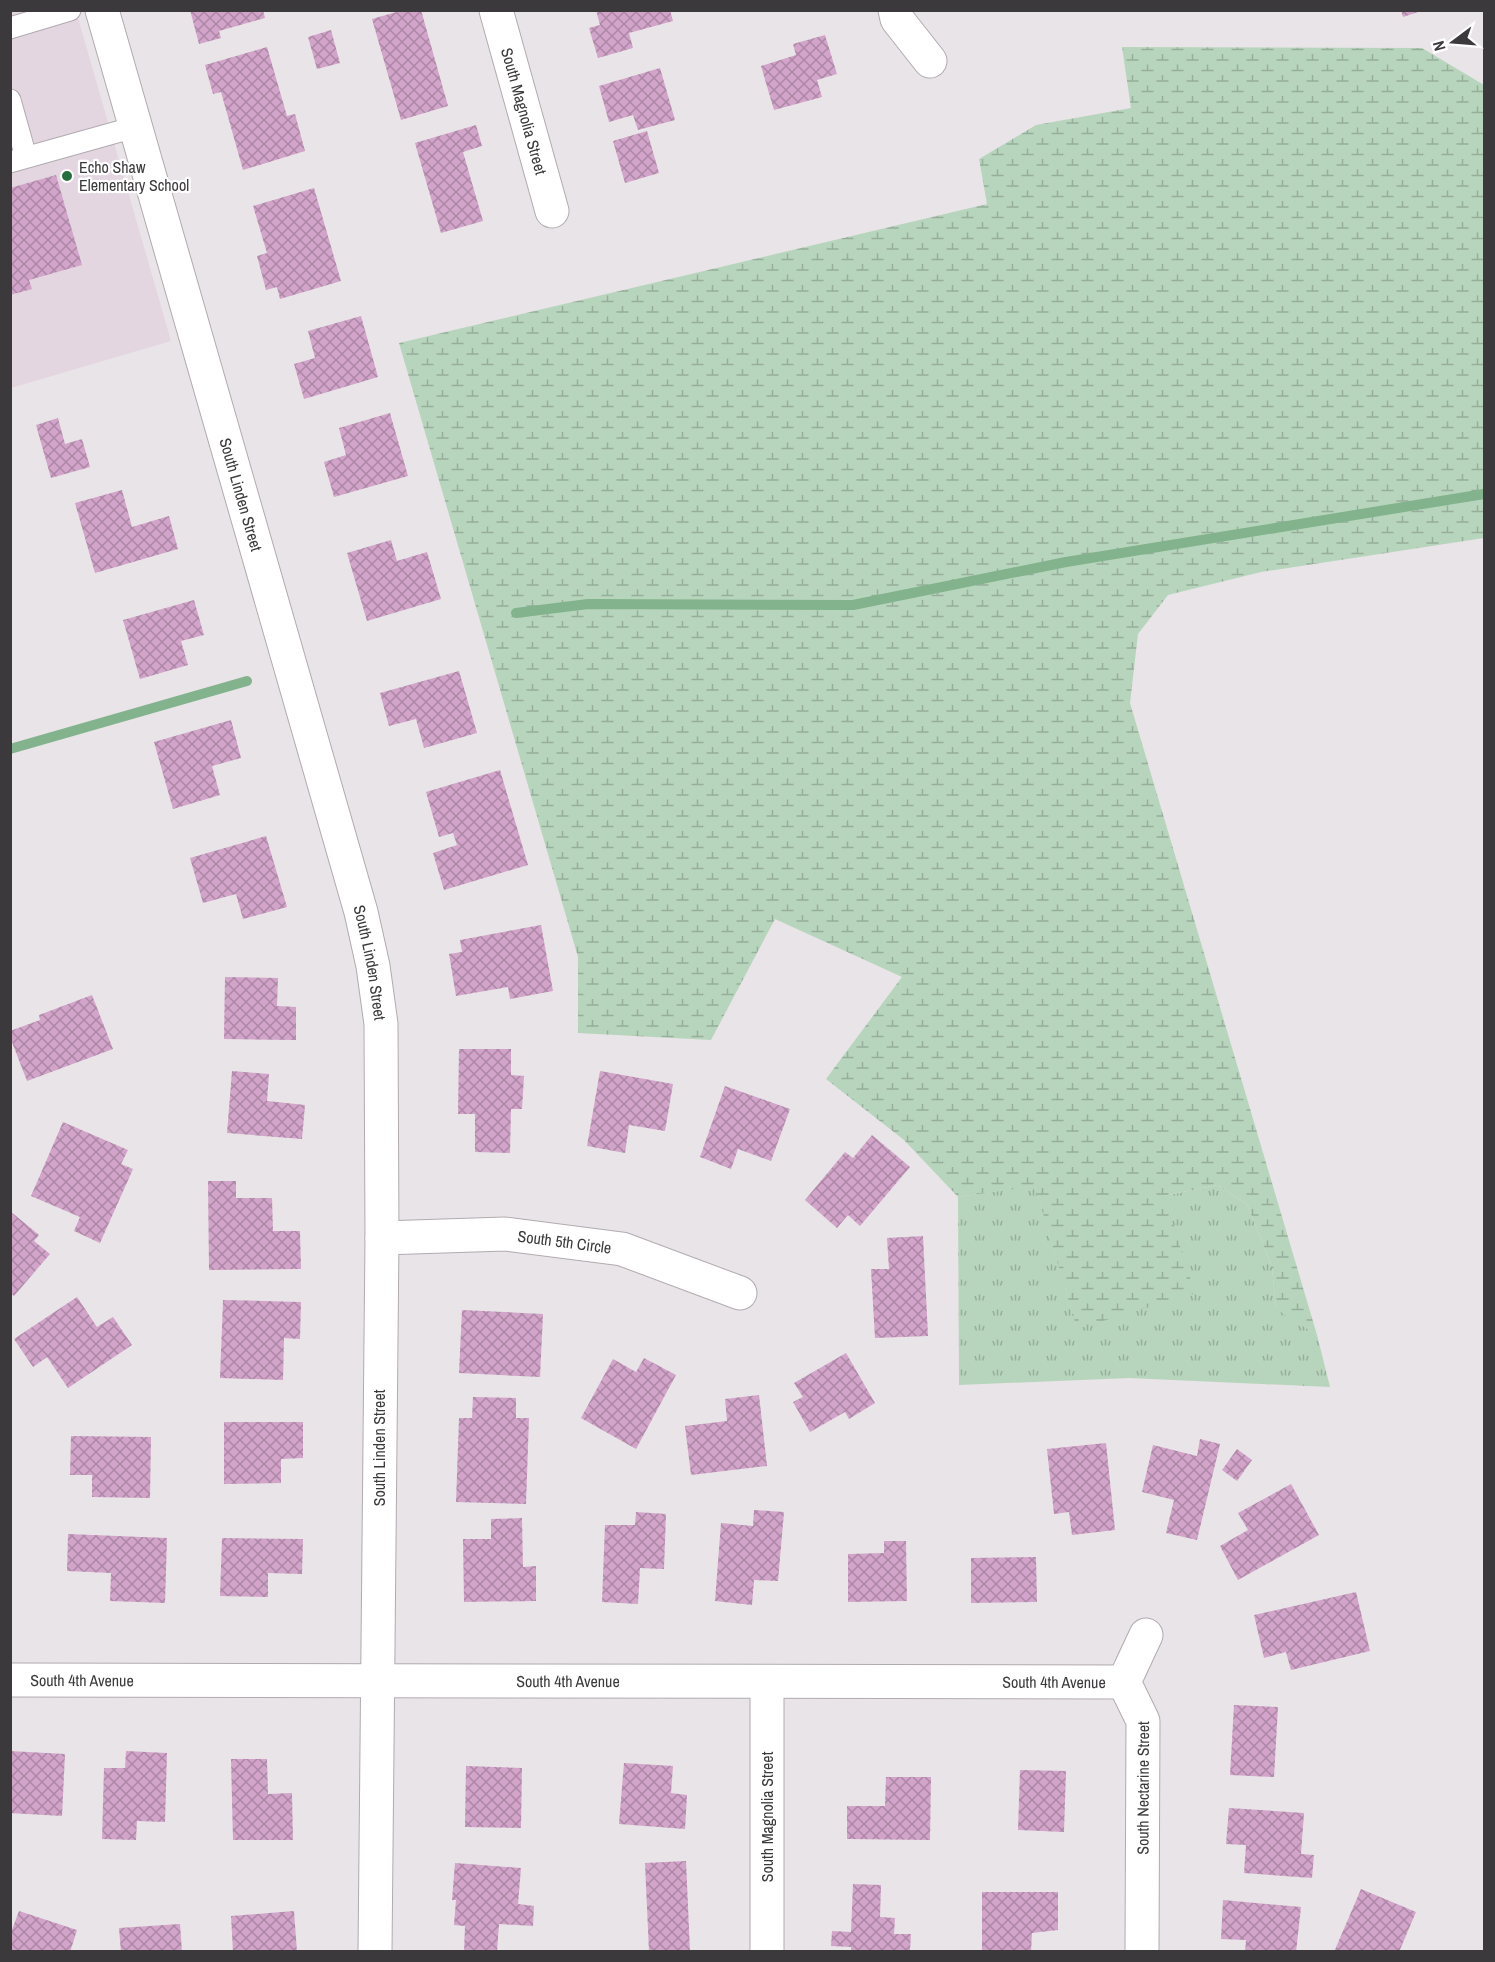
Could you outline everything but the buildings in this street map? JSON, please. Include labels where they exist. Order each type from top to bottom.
[{"type":"street","name":"South Linden Street","points":[[102,10],[364,922],[373,966],[381,1024],[382,1238],[375,1952]]},
{"type":"street","name":"South Magnolia Street","points":[[496,10],[552,211]]},
{"type":"street","points":[[895,10],[897,19],[930,61]]},
{"type":"street","name":"South 5th Circle","points":[[382,1238],[505,1234],[622,1249],[740,1293]]},
{"type":"street","points":[[1124,1682],[1146,1635]]},
{"type":"street","name":"South 4th Avenue","points":[[10,1680],[1124,1682]]},
{"type":"street","name":"South Magnolia Street","points":[[767,1682],[767,1952]]},
{"type":"street","name":"South Nectarine Street","points":[[1124,1682],[1143,1721],[1142,1952]]},
{"type":"lane","points":[[10,28],[70,10]]},
{"type":"lane","points":[[10,100],[18,159],[135,127]]},
{"type":"shaded area","name":"Echo Shaw Elementary School","points":[[11,11],[76,11],[171,341],[11,388]]},
{"type":"green space","points":[[1122,47],[1422,48],[1484,85],[1484,538],[1261,572],[1168,595],[1138,634],[1130,703],[1317,1335],[1276,1309],[1272,1267],[1247,1204],[1217,1185],[1164,1196],[1195,1293],[1077,1329],[1035,1186],[958,1197],[904,1140],[826,1079],[902,977],[775,919],[711,1040],[578,1033],[578,957],[399,343],[987,204],[979,159],[1036,125],[1131,108]]},
{"type":"green space","points":[[1035,1185],[1077,1328],[1164,1196],[1217,1185],[1247,1204],[1272,1267],[1276,1308],[1317,1335],[1330,1387],[1129,1378],[959,1385],[958,1197]]},
{"type":"waterway","points":[[516,613],[588,604],[853,605],[1066,562],[1484,494]]},
{"type":"waterway","points":[[10,749],[247,681]]},
{"type":"place","name":"Echo Shaw Elementary School","points":[[67,176]]}]
